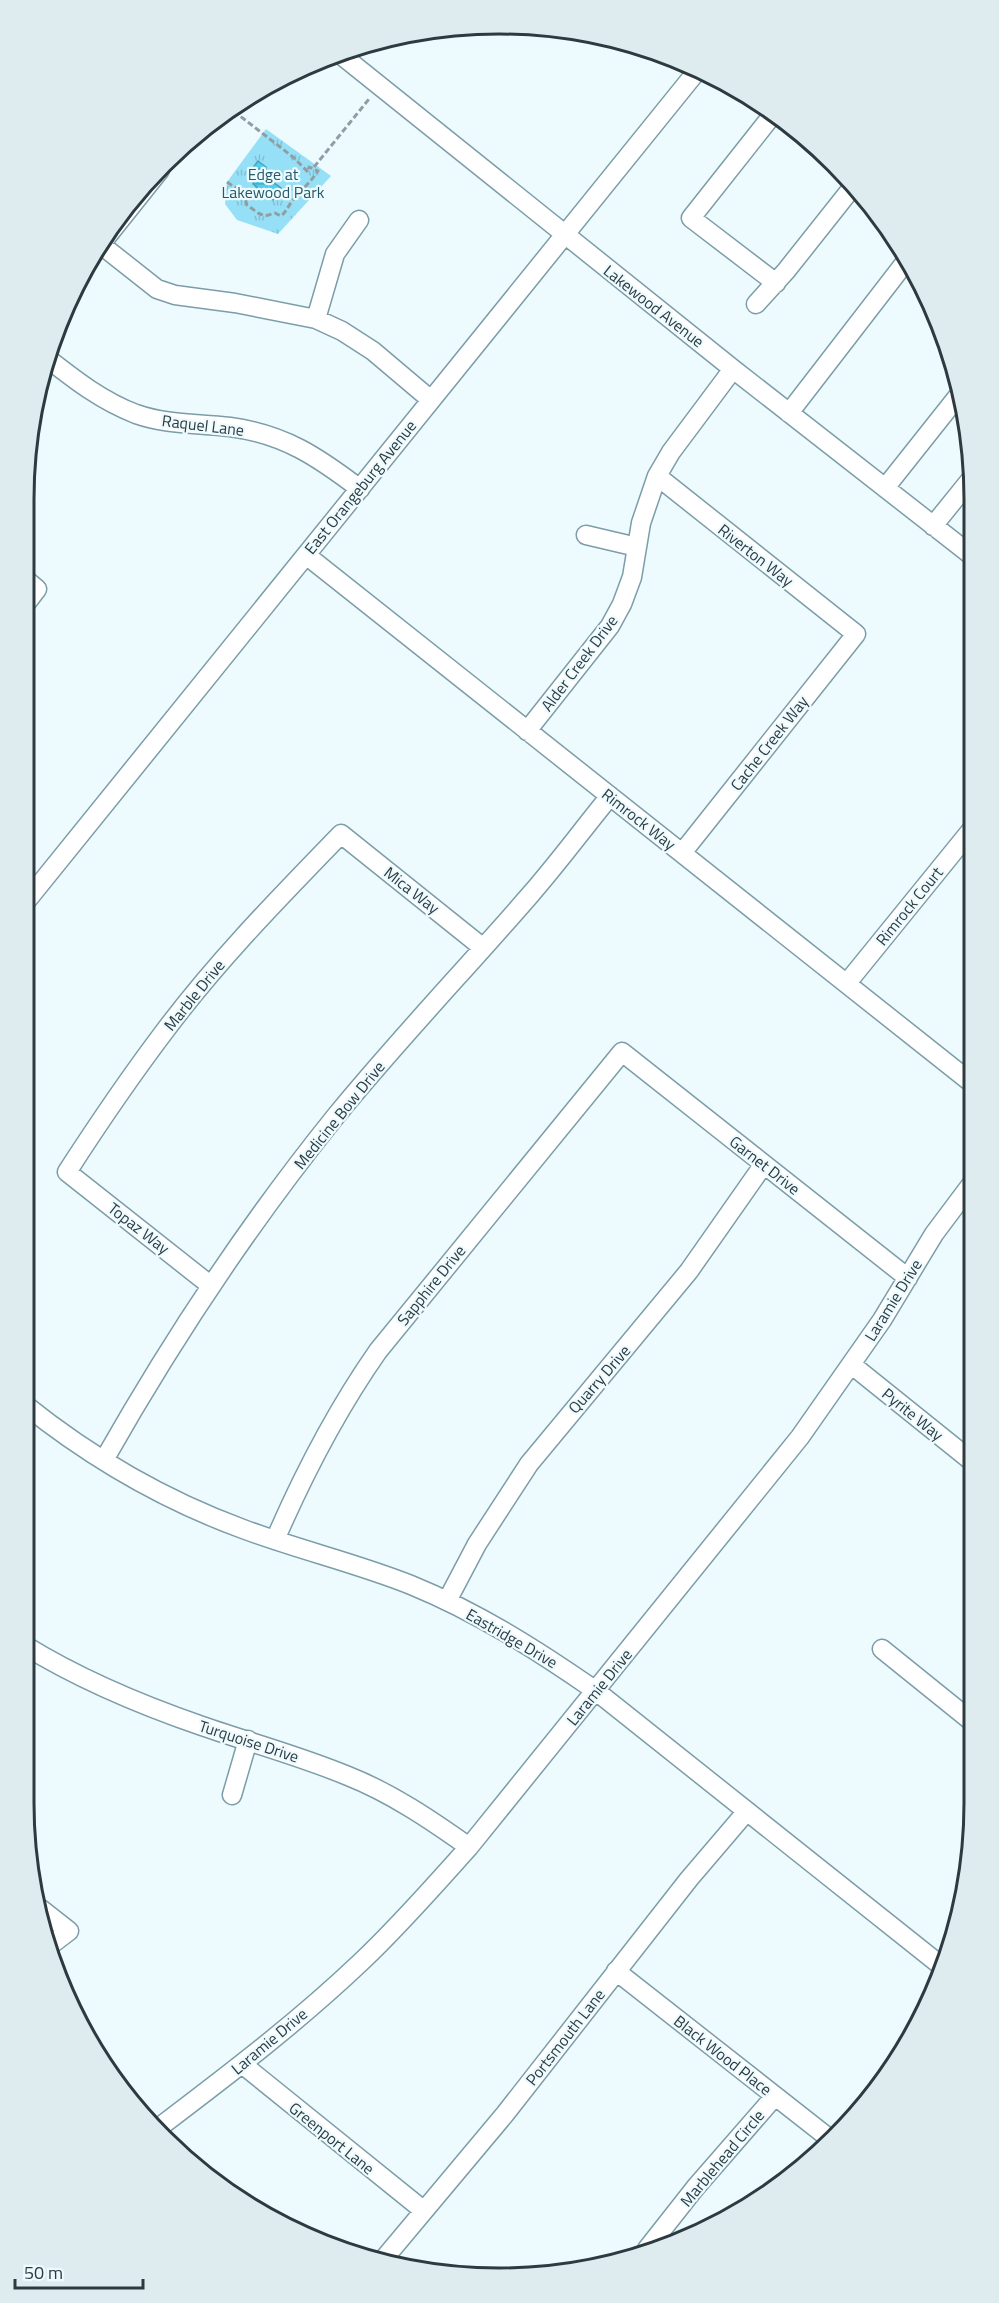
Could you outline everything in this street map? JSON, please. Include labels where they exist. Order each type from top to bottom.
[{"type":"street","name":"Lakewood Avenue","points":[[347,60],[733,369],[964,550]]},
{"type":"street","name":"East Orangeburg Avenue","points":[[34,892],[693,77]]},
{"type":"street","points":[[769,121],[691,218],[776,283]]},
{"type":"street","points":[[756,304],[776,283],[848,192]]},
{"type":"street","points":[[316,319],[335,254],[359,220]]},
{"type":"street","points":[[108,249],[157,289],[175,296],[235,303],[316,319],[342,331],[373,351],[431,400]]},
{"type":"street","points":[[789,412],[902,267]]},
{"type":"street","name":"Raquel Lane","points":[[55,364],[86,388],[128,410],[158,420],[252,430],[276,438],[321,459],[360,489]]},
{"type":"street","name":"Alder Creek Drive","points":[[527,731],[610,626],[622,604],[632,577],[641,523],[657,476],[671,452],[733,369]]},
{"type":"street","points":[[885,488],[954,401]]},
{"type":"street","name":"Riverton Way","points":[[657,476],[856,634]]},
{"type":"street","points":[[933,526],[964,488]]},
{"type":"street","points":[[586,535],[637,547]]},
{"type":"street","name":"Rimrock Way","points":[[306,555],[964,1076]]},
{"type":"street","name":"Cache Creek Way","points":[[682,853],[856,634]]},
{"type":"street","name":"Medicine Bow Drive","points":[[104,1460],[147,1384],[210,1285],[276,1192],[409,1029],[530,895],[609,796]]},
{"type":"street","name":"Mica Way","points":[[341,834],[482,946]]},
{"type":"street","name":"Marble Drive","points":[[68,1172],[111,1106],[180,1012],[261,917],[341,834]]},
{"type":"street","name":"Rimrock Court","points":[[847,983],[964,839]]},
{"type":"street","name":"Garnet Drive","points":[[622,1052],[908,1278]]},
{"type":"street","name":"Sapphire Drive","points":[[275,1540],[299,1484],[326,1432],[378,1351],[622,1052]]},
{"type":"street","name":"Quarry Drive","points":[[447,1601],[488,1525],[528,1464],[689,1270],[764,1164]]},
{"type":"street","name":"Topaz Way","points":[[68,1172],[210,1285]]},
{"type":"street","name":"Laramie Drive","points":[[163,2124],[242,2064],[362,1961],[414,1910],[469,1847],[800,1437],[852,1365],[934,1234],[964,1194]]},
{"type":"street","name":"Pyrite Way","points":[[852,1365],[964,1455]]},
{"type":"street","name":"Eastridge Drive","points":[[34,1411],[104,1460],[180,1503],[242,1529],[348,1562],[411,1585],[499,1628],[596,1691],[936,1962]]},
{"type":"street","points":[[882,1649],[964,1715]]},
{"type":"street","name":"Turquoise Drive","points":[[34,1650],[93,1682],[139,1702],[202,1726],[291,1753],[350,1776],[399,1801],[469,1847]]},
{"type":"street","points":[[232,1795],[248,1740]]},
{"type":"street","name":"Portsmouth Lane","points":[[387,2255],[505,2114],[616,1971],[747,1811]]},
{"type":"street","points":[[48,1914],[69,1931],[55,1941]]},
{"type":"street","name":"Black Wood Place","points":[[616,1971],[825,2135]]},
{"type":"street","name":"Greenport Lane","points":[[242,2064],[423,2210]]},
{"type":"street","name":"Marblehead Circle","points":[[652,2243],[695,2188],[775,2096]]},
{"type":"path","points":[[238,115],[293,157],[308,172],[309,167],[314,167],[379,86]]},
{"type":"path","points":[[227,182],[243,193],[247,205],[258,213],[265,216],[275,213],[281,216],[287,212],[293,201],[310,183],[318,171],[314,167]]},
{"type":"green space","name":"Edge at Lakewood Park","points":[[266,129],[331,176],[278,234],[237,220],[225,204],[227,182]]},
{"type":"shaded area","points":[[258,161],[266,167],[265,176],[281,188],[273,200],[253,184],[254,176],[249,173]]}]
